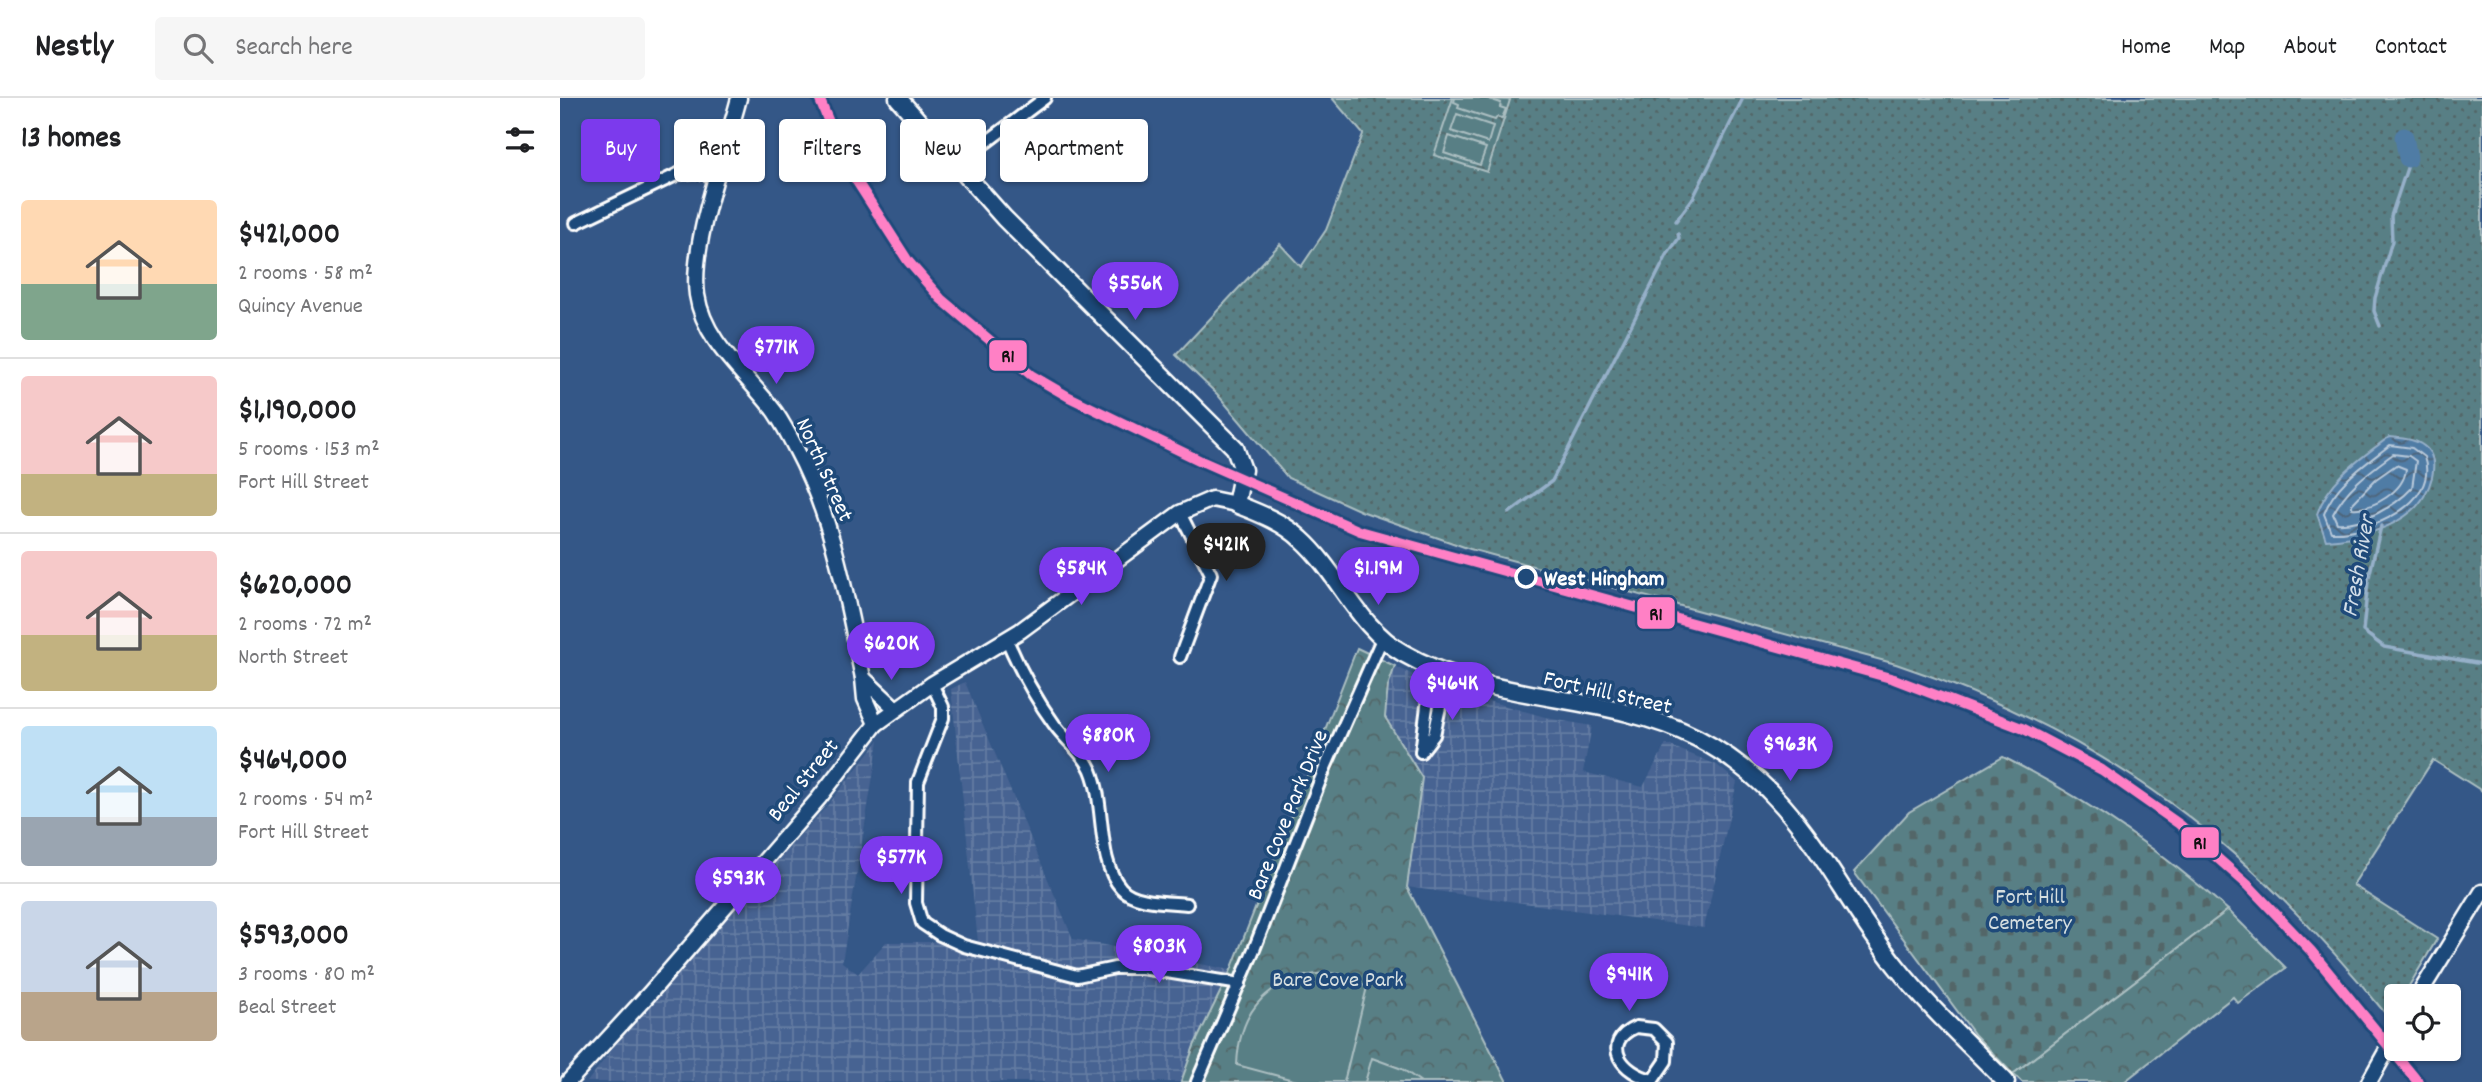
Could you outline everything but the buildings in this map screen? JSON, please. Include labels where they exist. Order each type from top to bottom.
[{"type":"main road","points":[[898,98],[916,119]]},
{"type":"main road","points":[[972,182],[1059,276],[1235,447],[1244,470],[1236,503]]},
{"type":"main road","name":"Fort Hill Street","points":[[1236,503],[1277,521],[1301,538],[1382,639],[1439,671],[1539,698],[1618,711],[1661,723],[1696,737],[1738,762],[1783,802],[1820,851],[1896,966],[2006,1082]]},
{"type":"street","name":"North Street","points":[[733,119],[739,98]]},
{"type":"street","points":[[986,142],[1045,98]]},
{"type":"street","points":[[576,223],[674,176]]},
{"type":"street","name":"North Street","points":[[717,182],[696,269],[700,313],[715,340],[776,413],[810,477],[835,550],[863,678],[865,699],[876,724]]},
{"type":"street","name":"Beal Street","points":[[568,1082],[649,994],[819,798],[876,724],[932,684],[1006,640],[1180,513],[1212,499],[1236,503]]},
{"type":"street","points":[[1180,513],[1211,574],[1180,657]]},
{"type":"street","name":"Bare Cove Park Drive","points":[[1197,1082],[1210,1045],[1240,984],[1325,768],[1382,639]]},
{"type":"street","points":[[1006,640],[1027,684],[1090,768],[1099,799],[1110,870],[1122,890],[1137,897],[1187,904]]},
{"type":"street","points":[[1439,671],[1434,735],[1421,752],[1439,671]]},
{"type":"street","points":[[863,678],[895,708]]},
{"type":"street","points":[[932,684],[943,707],[943,718],[918,782],[916,903],[922,923],[964,946],[1077,976],[1115,968],[1142,968],[1240,984]]},
{"type":"street","points":[[2425,984],[2482,892]]},
{"type":"street","points":[[1636,1027],[1659,1032],[1667,1042],[1666,1061],[1653,1081],[1630,1072],[1620,1061],[1619,1047],[1623,1036],[1636,1027]]},
{"type":"street","points":[[2372,1076],[2384,1055]]},
{"type":"shaded area","points":[[1395,666],[1425,681],[1460,693],[1552,719],[1592,726],[1583,772],[1643,787],[1666,744],[1717,765],[1737,782],[1704,928],[1407,887],[1422,779],[1385,717],[1388,686]]},
{"type":"shaded area","points":[[965,682],[1073,939],[1231,970],[1194,1046],[1181,1082],[587,1082],[637,1017],[827,806],[879,740],[842,962],[858,974],[886,942],[978,942],[951,689]]},
{"type":"green space","points":[[1332,98],[2482,98],[2482,791],[2433,760],[2353,885],[2437,939],[2410,984],[2384,984],[2384,1012],[2284,900],[2228,849],[2170,803],[2109,762],[2043,725],[1973,693],[1896,664],[1470,549],[1361,511],[1288,478],[1217,394],[1176,355],[1280,244],[1301,267],[1326,230],[1363,134]]},
{"type":"green space","points":[[1453,98],[1510,100],[1487,172],[1434,155]]},
{"type":"green space","points":[[1455,98],[1486,98],[1501,103],[1500,107],[1506,109],[1502,118],[1497,117],[1495,120],[1458,108],[1459,104],[1454,102]]},
{"type":"green space","points":[[1457,114],[1493,126],[1488,143],[1451,131]]},
{"type":"green space","points":[[1449,136],[1486,148],[1480,165],[1444,153]]},
{"type":"green space","name":"Bare Cove Park","points":[[1357,648],[1395,666],[1388,686],[1385,717],[1422,778],[1407,887],[1507,1082],[1181,1082],[1194,1046],[1231,970]]},
{"type":"green space","name":"Fort Hill Cemetery","points":[[2003,757],[2092,807],[2120,826],[2175,866],[2228,910],[2013,1074],[1975,1035],[1854,872],[1909,812]]},
{"type":"green space","points":[[2228,910],[2286,968],[2238,1003],[2233,997],[2124,1082],[2022,1082],[2013,1074]]},
{"type":"green space","points":[[1340,974],[1367,987],[1344,1082],[1301,1082],[1237,1065],[1244,1027],[1262,999],[1274,988],[1290,981],[1307,975]]},
{"type":"green space","points":[[1372,1058],[1402,1069],[1421,1082],[1365,1082]]},
{"type":"water","points":[[2389,437],[2414,441],[2428,450],[2433,467],[2429,487],[2424,496],[2413,510],[2383,528],[2361,535],[2326,540],[2317,514],[2329,490],[2347,470]]},
{"type":"waterway","points":[[1676,221],[1693,198],[1743,98]]},
{"type":"waterway","points":[[2404,137],[2408,158]]},
{"type":"waterway","points":[[2380,326],[2374,311],[2375,298],[2392,241],[2391,216],[2408,165]]},
{"type":"waterway","points":[[1509,513],[1552,481],[1667,255],[1679,238],[1678,234]]},
{"type":"waterway","name":"Fresh River","points":[[2381,526],[2368,581],[2363,631],[2384,647],[2482,664]]},
{"type":"transit line","name":"R1","points":[[819,98],[847,166],[908,261],[941,299],[1031,375],[1069,397],[1201,461],[1360,531],[1894,679],[2024,729],[2102,770],[2179,824],[2249,886],[2311,951],[2418,1082]]},
{"type":"place","name":"West Hingham","points":[[1526,577]]}]
